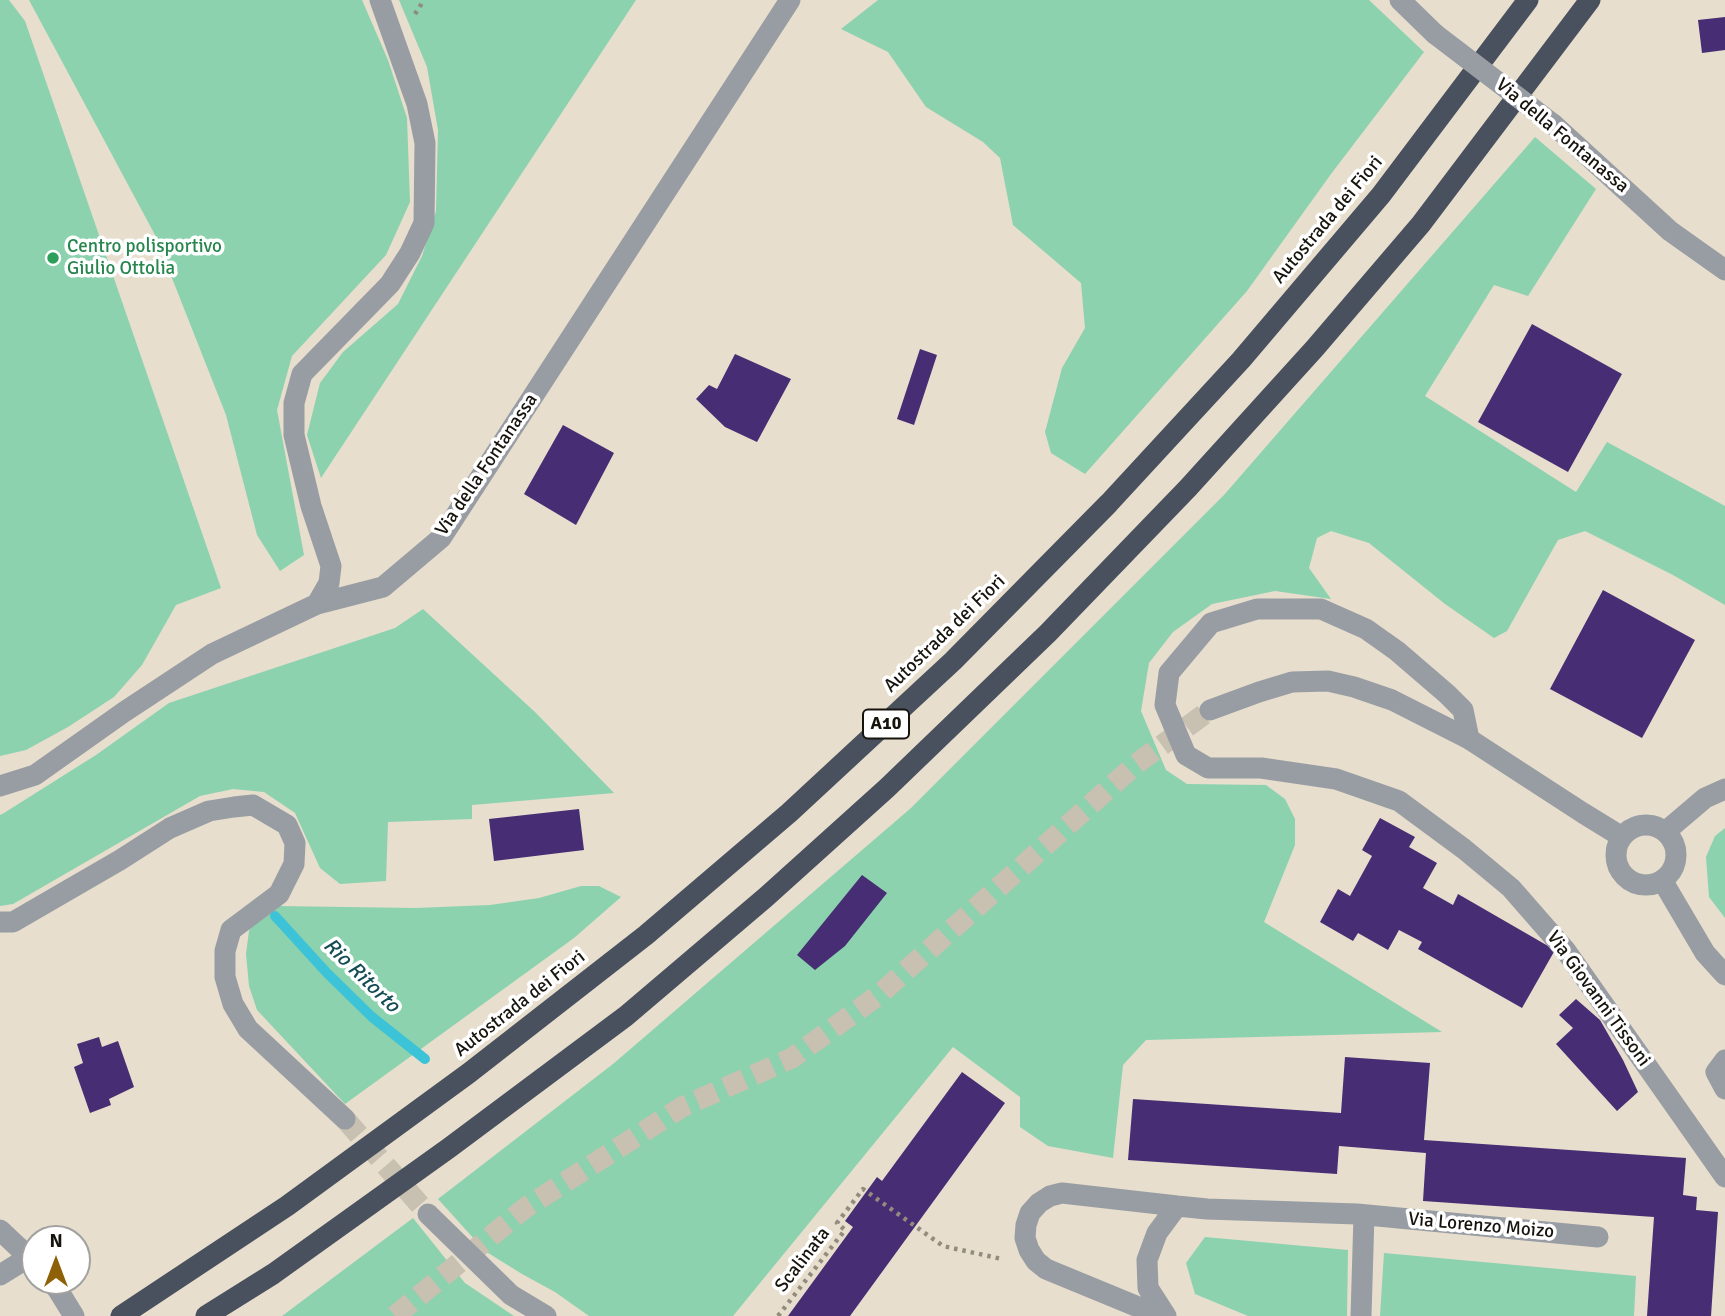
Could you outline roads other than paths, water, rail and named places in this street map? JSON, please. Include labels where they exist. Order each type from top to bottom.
[{"type":"highway","name":"Autostrada dei Fiori","points":[[121,1316],[319,1182],[469,1073],[636,943],[789,813],[953,661],[1109,503],[1241,360],[1381,195],[1528,0]]},
{"type":"highway","name":"A10","points":[[206,1316],[273,1274],[626,1016],[766,897],[897,779],[1067,613],[1188,488],[1315,348],[1421,224],[1590,0]]},
{"type":"street","points":[[317,604],[330,583],[331,566],[294,435],[294,403],[302,374],[390,284],[410,253],[424,223],[425,143],[417,103],[380,0]]},
{"type":"street","name":"Via della Fontanassa","points":[[0,786],[36,775],[212,654],[317,604],[383,587],[441,538],[790,0]]},
{"type":"street","name":"Via della Fontanassa","points":[[1400,0],[1435,34],[1553,124],[1670,231],[1725,270]]},
{"type":"street","name":"Via Giovanni Tissoni","points":[[1469,739],[1463,710],[1447,694],[1366,629],[1321,609],[1257,609],[1211,623],[1169,673],[1165,705],[1186,755],[1208,768],[1261,768],[1336,779],[1399,802],[1464,849],[1511,888],[1566,951],[1725,1177]]},
{"type":"street","points":[[1210,710],[1292,682],[1328,681],[1354,687],[1392,700],[1469,739],[1622,837]]},
{"type":"street","points":[[1665,832],[1705,798],[1725,789]]},
{"type":"street","points":[[0,922],[13,922],[170,828],[209,811],[253,806],[287,825],[295,842],[294,864],[279,894],[231,930],[225,951],[225,977],[233,1004],[248,1029],[345,1119]]},
{"type":"street","points":[[1642,825],[1654,826],[1665,832],[1675,847],[1676,857],[1669,874],[1651,885],[1628,879],[1616,860],[1622,837],[1631,829],[1642,825]]},
{"type":"street","points":[[1662,880],[1705,953],[1725,975]]},
{"type":"street","points":[[1725,1060],[1716,1072],[1725,1089]]},
{"type":"street","name":"Via Lorenzo Moizo","points":[[1160,1316],[1046,1269],[1036,1261],[1025,1238],[1030,1213],[1050,1196],[1062,1193],[1206,1209],[1364,1215],[1598,1237]]},
{"type":"street","points":[[1166,1316],[1147,1289],[1147,1260],[1157,1233],[1177,1206]]},
{"type":"street","points":[[428,1214],[511,1295],[547,1316]]},
{"type":"street","points":[[1361,1316],[1364,1215]]},
{"type":"street","points":[[0,1230],[21,1250]]},
{"type":"street","points":[[0,1275],[21,1265]]},
{"type":"street","points":[[60,1295],[74,1316]]},
{"type":"waterway","name":"Rio Ritorto","points":[[275,916],[372,1017],[425,1059]]},
{"type":"tunnel","points":[[395,1316],[525,1208],[682,1107],[792,1058],[880,994],[1136,764],[1210,710]]},
{"type":"tunnel","points":[[345,1119],[428,1214]]},
{"type":"place","name":"Centro polisportivo Giulio Ottolia","points":[[53,258]]}]
